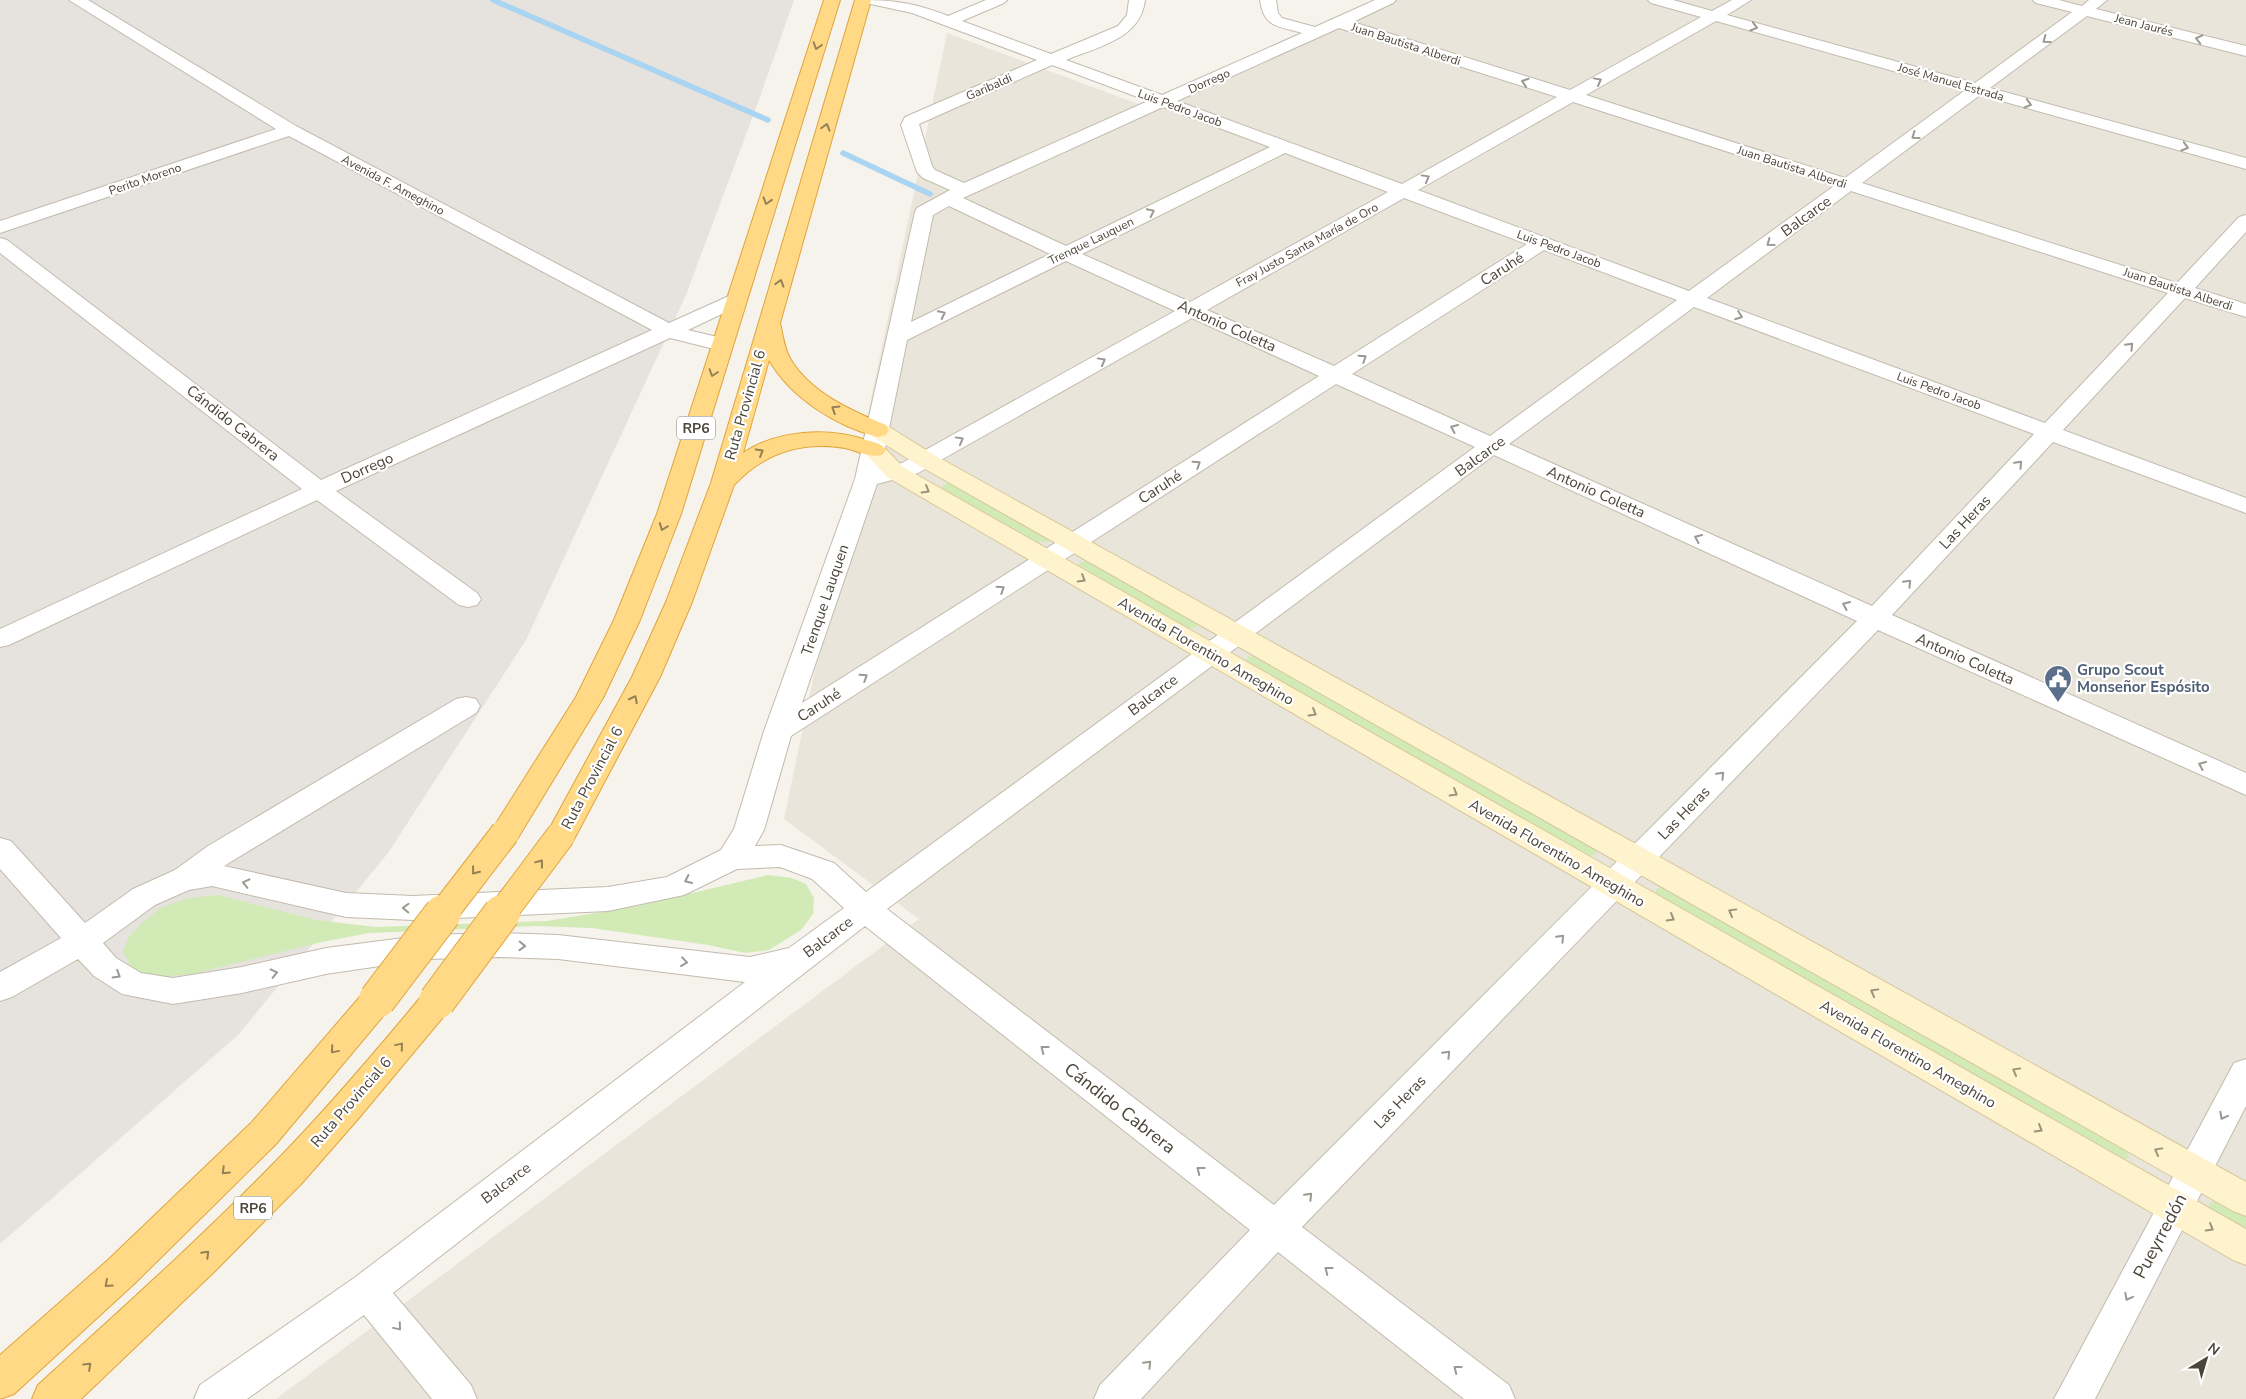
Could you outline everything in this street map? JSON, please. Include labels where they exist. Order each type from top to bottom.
[{"type":"highway","name":"RP6","points":[[0,1381],[121,1272],[264,1132],[377,1000],[505,833],[589,698],[627,620],[669,514],[832,0]]},
{"type":"highway","name":"Ruta Provincial 6","points":[[52,1399],[172,1288],[289,1172],[367,1085],[437,1001],[561,835],[646,677],[679,602],[723,483],[863,0]]},
{"type":"highway","points":[[769,320],[780,361],[790,373],[828,406],[849,418],[876,440]]},
{"type":"highway","points":[[723,483],[734,468],[768,447],[812,439],[836,439],[857,442],[876,440]]},
{"type":"main road","name":"Avenida Florentino Ameghino","points":[[876,440],[926,460],[1074,542],[2246,1200]]},
{"type":"main road","name":"Avenida Florentino Ameghino","points":[[876,440],[895,472],[2246,1248]]},
{"type":"street","name":"Avenida F. Ameghino","points":[[77,0],[290,130],[669,331],[722,345]]},
{"type":"street","name":"Luis Pedro Jacob","points":[[871,0],[916,9],[949,21],[2246,506]]},
{"type":"street","points":[[949,21],[999,0]]},
{"type":"street","name":"Garibaldi","points":[[955,194],[923,168],[910,125],[911,121],[1127,27],[1136,12],[1136,0]]},
{"type":"street","name":"Dorrego","points":[[955,194],[1388,0]]},
{"type":"street","name":"José Manuel Estrada","points":[[1656,0],[2246,164]]},
{"type":"street","name":"Fray Justo Santa María de Oro","points":[[867,479],[910,468],[926,460],[1743,0]]},
{"type":"street","name":"Jean Jaurés","points":[[2041,0],[2246,51]]},
{"type":"street","name":"Balcarce","points":[[214,1399],[366,1290],[798,959],[2100,0]]},
{"type":"street","points":[[1269,7],[1277,21],[1316,32]]},
{"type":"street","points":[[1269,7],[1274,51]]},
{"type":"street","name":"Juan Bautista Alberdi","points":[[1338,22],[2246,311]]},
{"type":"street","name":"Perito Moreno","points":[[0,227],[290,130]]},
{"type":"street","name":"Trenque Lauquen","points":[[898,336],[1284,146]]},
{"type":"street","name":"Antonio Coletta","points":[[955,194],[1066,254],[2246,785]]},
{"type":"street","name":"Trenque Lauquen","points":[[732,858],[749,830],[778,731],[867,479],[924,212],[955,194]]},
{"type":"street","name":"Las Heras","points":[[1114,1399],[1275,1229],[1875,618],[2246,221]]},
{"type":"street","name":"Caruhé","points":[[778,731],[1542,243]]},
{"type":"street","name":"Cándido Cabrera","points":[[0,244],[319,490],[468,599]]},
{"type":"street","name":"Dorrego","points":[[0,639],[319,490],[736,300]]},
{"type":"street","points":[[184,880],[218,854],[466,706]]},
{"type":"street","points":[[0,849],[104,967],[134,985],[173,991],[242,980],[326,961],[427,948],[498,945],[558,947],[750,970],[798,959]]},
{"type":"street","name":"Cándido Cabrera","points":[[732,858],[782,856],[823,871],[866,909],[1495,1399]]},
{"type":"street","points":[[0,988],[81,942],[144,897],[184,880],[212,875],[346,905],[433,908],[608,899],[673,887],[732,858]]},
{"type":"street","name":"Pueyrredón","points":[[2074,1399],[2246,1073]]},
{"type":"street","points":[[366,1290],[457,1399]]},
{"type":"shaded area","points":[[0,0],[794,0],[686,295],[526,640],[388,853],[238,1035],[0,1244]]},
{"type":"shaded area","points":[[1396,0],[2246,0],[2246,1399],[276,1399],[919,919],[784,819],[947,33],[1149,108]]},
{"type":"green space","points":[[948,482],[1049,539],[1047,542],[1037,542],[941,487]]},
{"type":"green space","points":[[1085,561],[1196,621],[1198,624],[1196,628],[1186,628],[1081,569],[1078,566],[1080,562]]},
{"type":"green space","points":[[1248,657],[1259,657],[1597,850],[1596,854],[1584,855],[1249,664],[1246,661]]},
{"type":"green space","points":[[768,875],[792,878],[806,884],[814,898],[813,914],[801,930],[769,950],[745,953],[708,945],[592,928],[536,926],[369,933],[322,942],[192,974],[156,977],[132,968],[123,952],[128,938],[142,923],[159,909],[187,898],[218,895],[316,920],[376,927],[547,921],[638,906]]},
{"type":"green space","points":[[1661,887],[1669,889],[2128,1151],[2129,1158],[2122,1160],[1660,899],[1655,894],[1656,889]]},
{"type":"green space","points":[[2215,1201],[2246,1215],[2246,1233],[2210,1210],[2209,1203]]},
{"type":"waterway","points":[[493,0],[768,120]]},
{"type":"waterway","points":[[843,153],[930,194]]},
{"type":"place","name":"Grupo Scout Monseñor Espósito","points":[[2058,703]]}]
